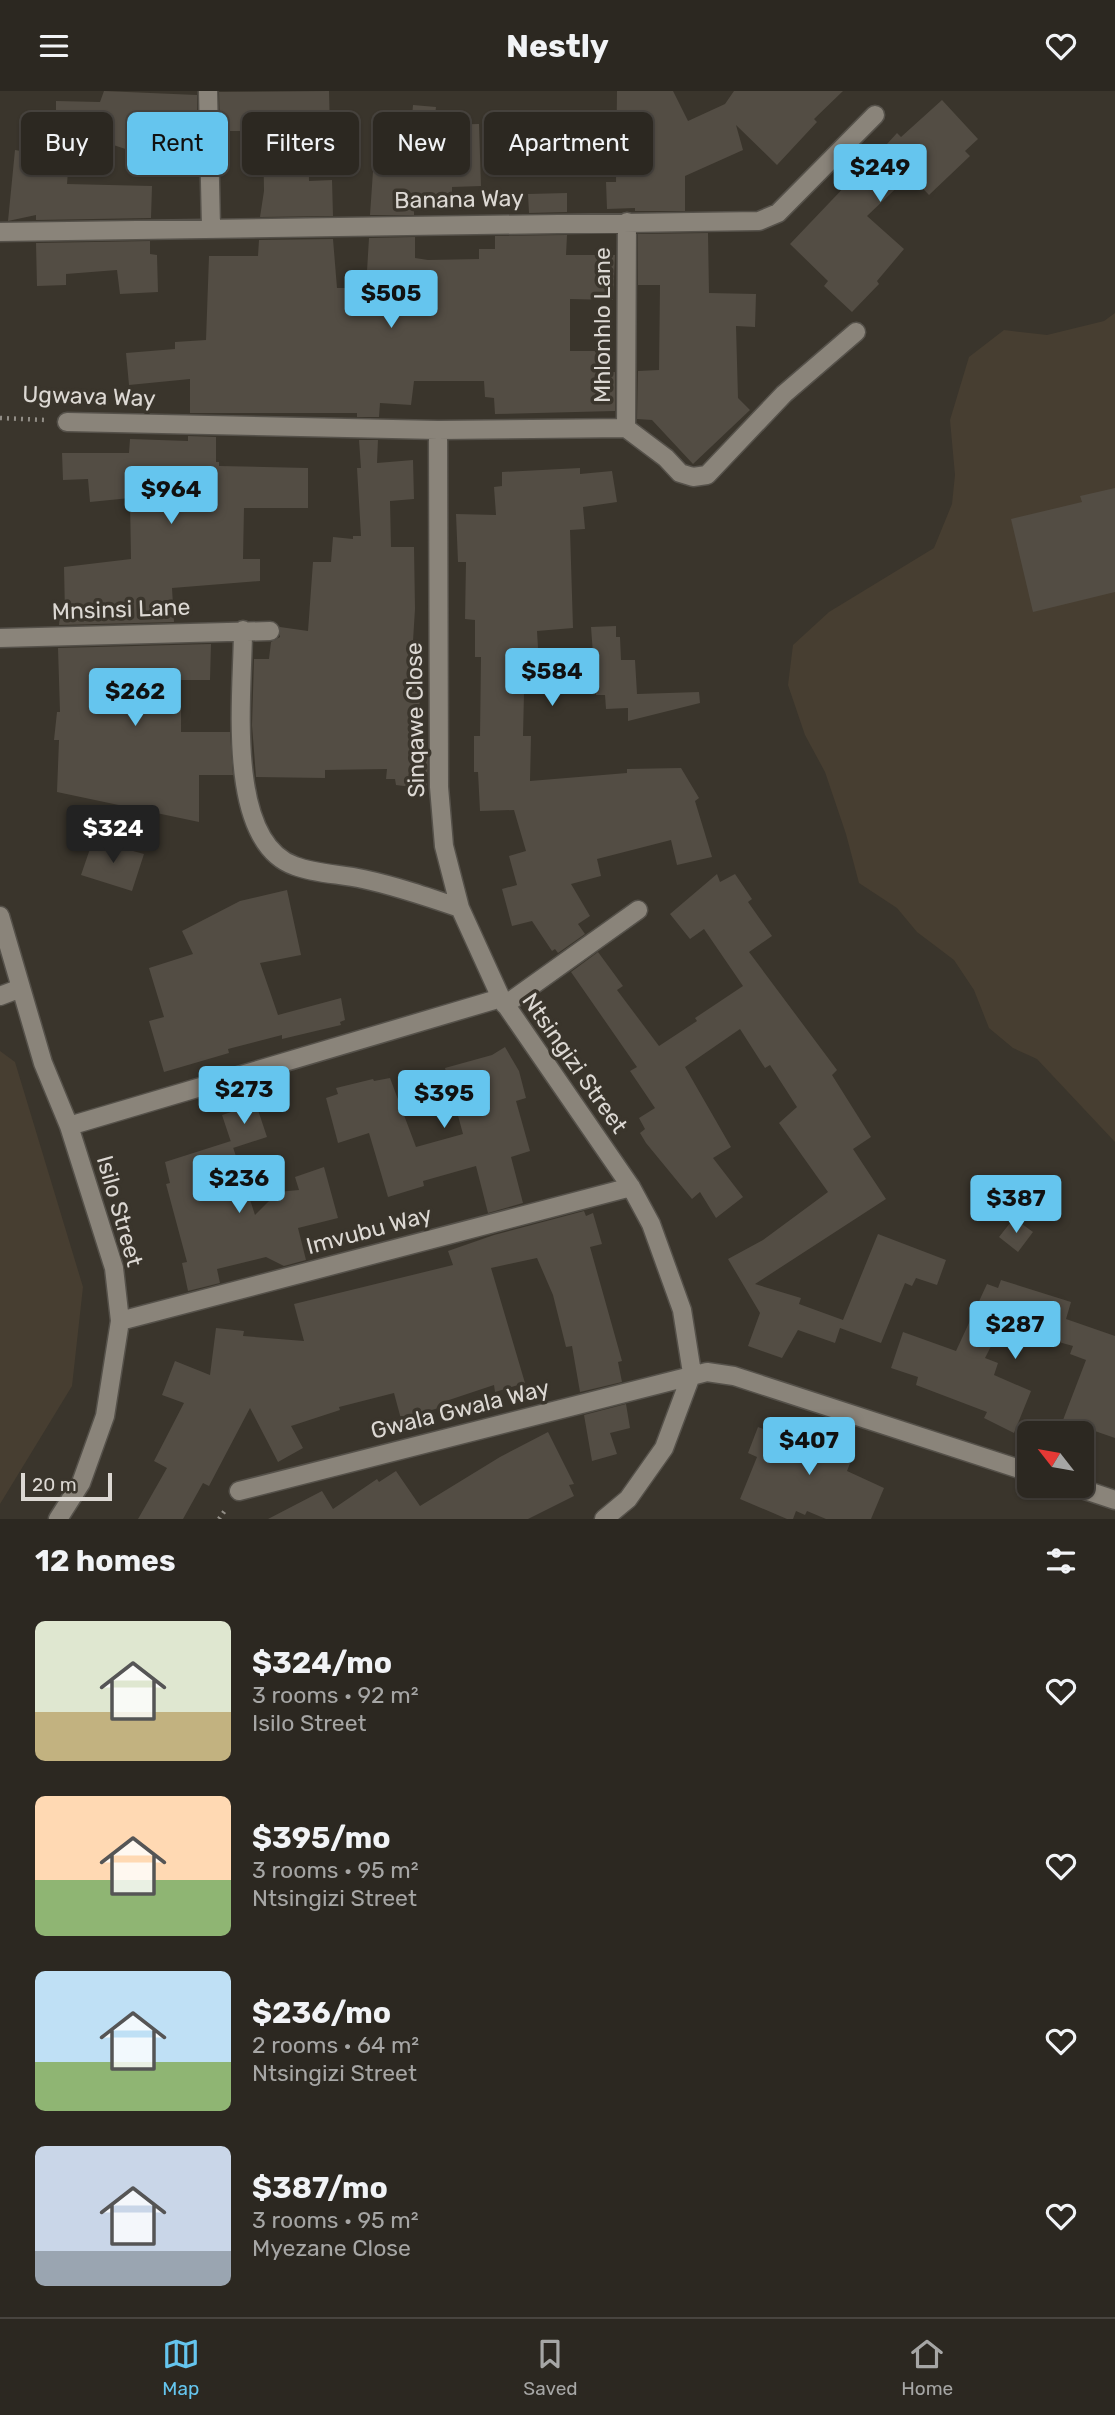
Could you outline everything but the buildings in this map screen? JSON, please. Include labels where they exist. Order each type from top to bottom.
[{"type":"street","points":[[208,91],[211,227]]},
{"type":"street","name":"Banana Way","points":[[0,232],[211,227],[748,222],[768,219],[798,194],[875,115]]},
{"type":"street","name":"Mhlonhlo Lane","points":[[626,428],[627,222]]},
{"type":"street","points":[[438,430],[626,428],[666,458],[680,473],[693,477],[707,475],[784,394],[856,332]]},
{"type":"street","name":"Ugwava Way","points":[[67,422],[438,430]]},
{"type":"street","name":"Sinqawe Close","points":[[438,430],[439,787],[444,846],[460,908],[503,1002]]},
{"type":"street","points":[[243,630],[243,778],[260,837],[279,858],[294,866],[362,879],[460,908]]},
{"type":"street","name":"Mnsinsi Lane","points":[[0,638],[270,631]]},
{"type":"street","points":[[503,1002],[638,910]]},
{"type":"street","name":"Isilo Street","points":[[0,916],[43,1063],[69,1126],[114,1268],[120,1321],[105,1416],[81,1483],[58,1519]]},
{"type":"street","points":[[0,996],[21,988]]},
{"type":"street","name":"Ntsingizi Street","points":[[69,1126],[503,1002],[631,1187],[650,1224],[682,1310],[692,1373],[664,1448],[635,1490],[604,1519]]},
{"type":"street","name":"Imvubu Way","points":[[120,1321],[631,1187]]},
{"type":"street","name":"Gwala Gwala Way","points":[[239,1491],[692,1373],[707,1372],[734,1376],[1017,1468]]},
{"type":"street","points":[[1094,1493],[1115,1500]]},
{"type":"path","name":"Ugwava Way","points":[[0,418],[67,422]]},
{"type":"shaded area","points":[[1115,313],[1115,1142],[1037,1059],[1013,1048],[989,1028],[974,990],[954,960],[917,932],[897,908],[859,883],[825,772],[805,735],[788,685],[793,645],[829,612],[934,548],[952,504],[955,475],[950,420],[969,357],[1004,330],[1047,335],[1104,321]]},
{"type":"shaded area","points":[[0,1051],[15,1062],[83,1287],[72,1386],[0,1504]]}]
